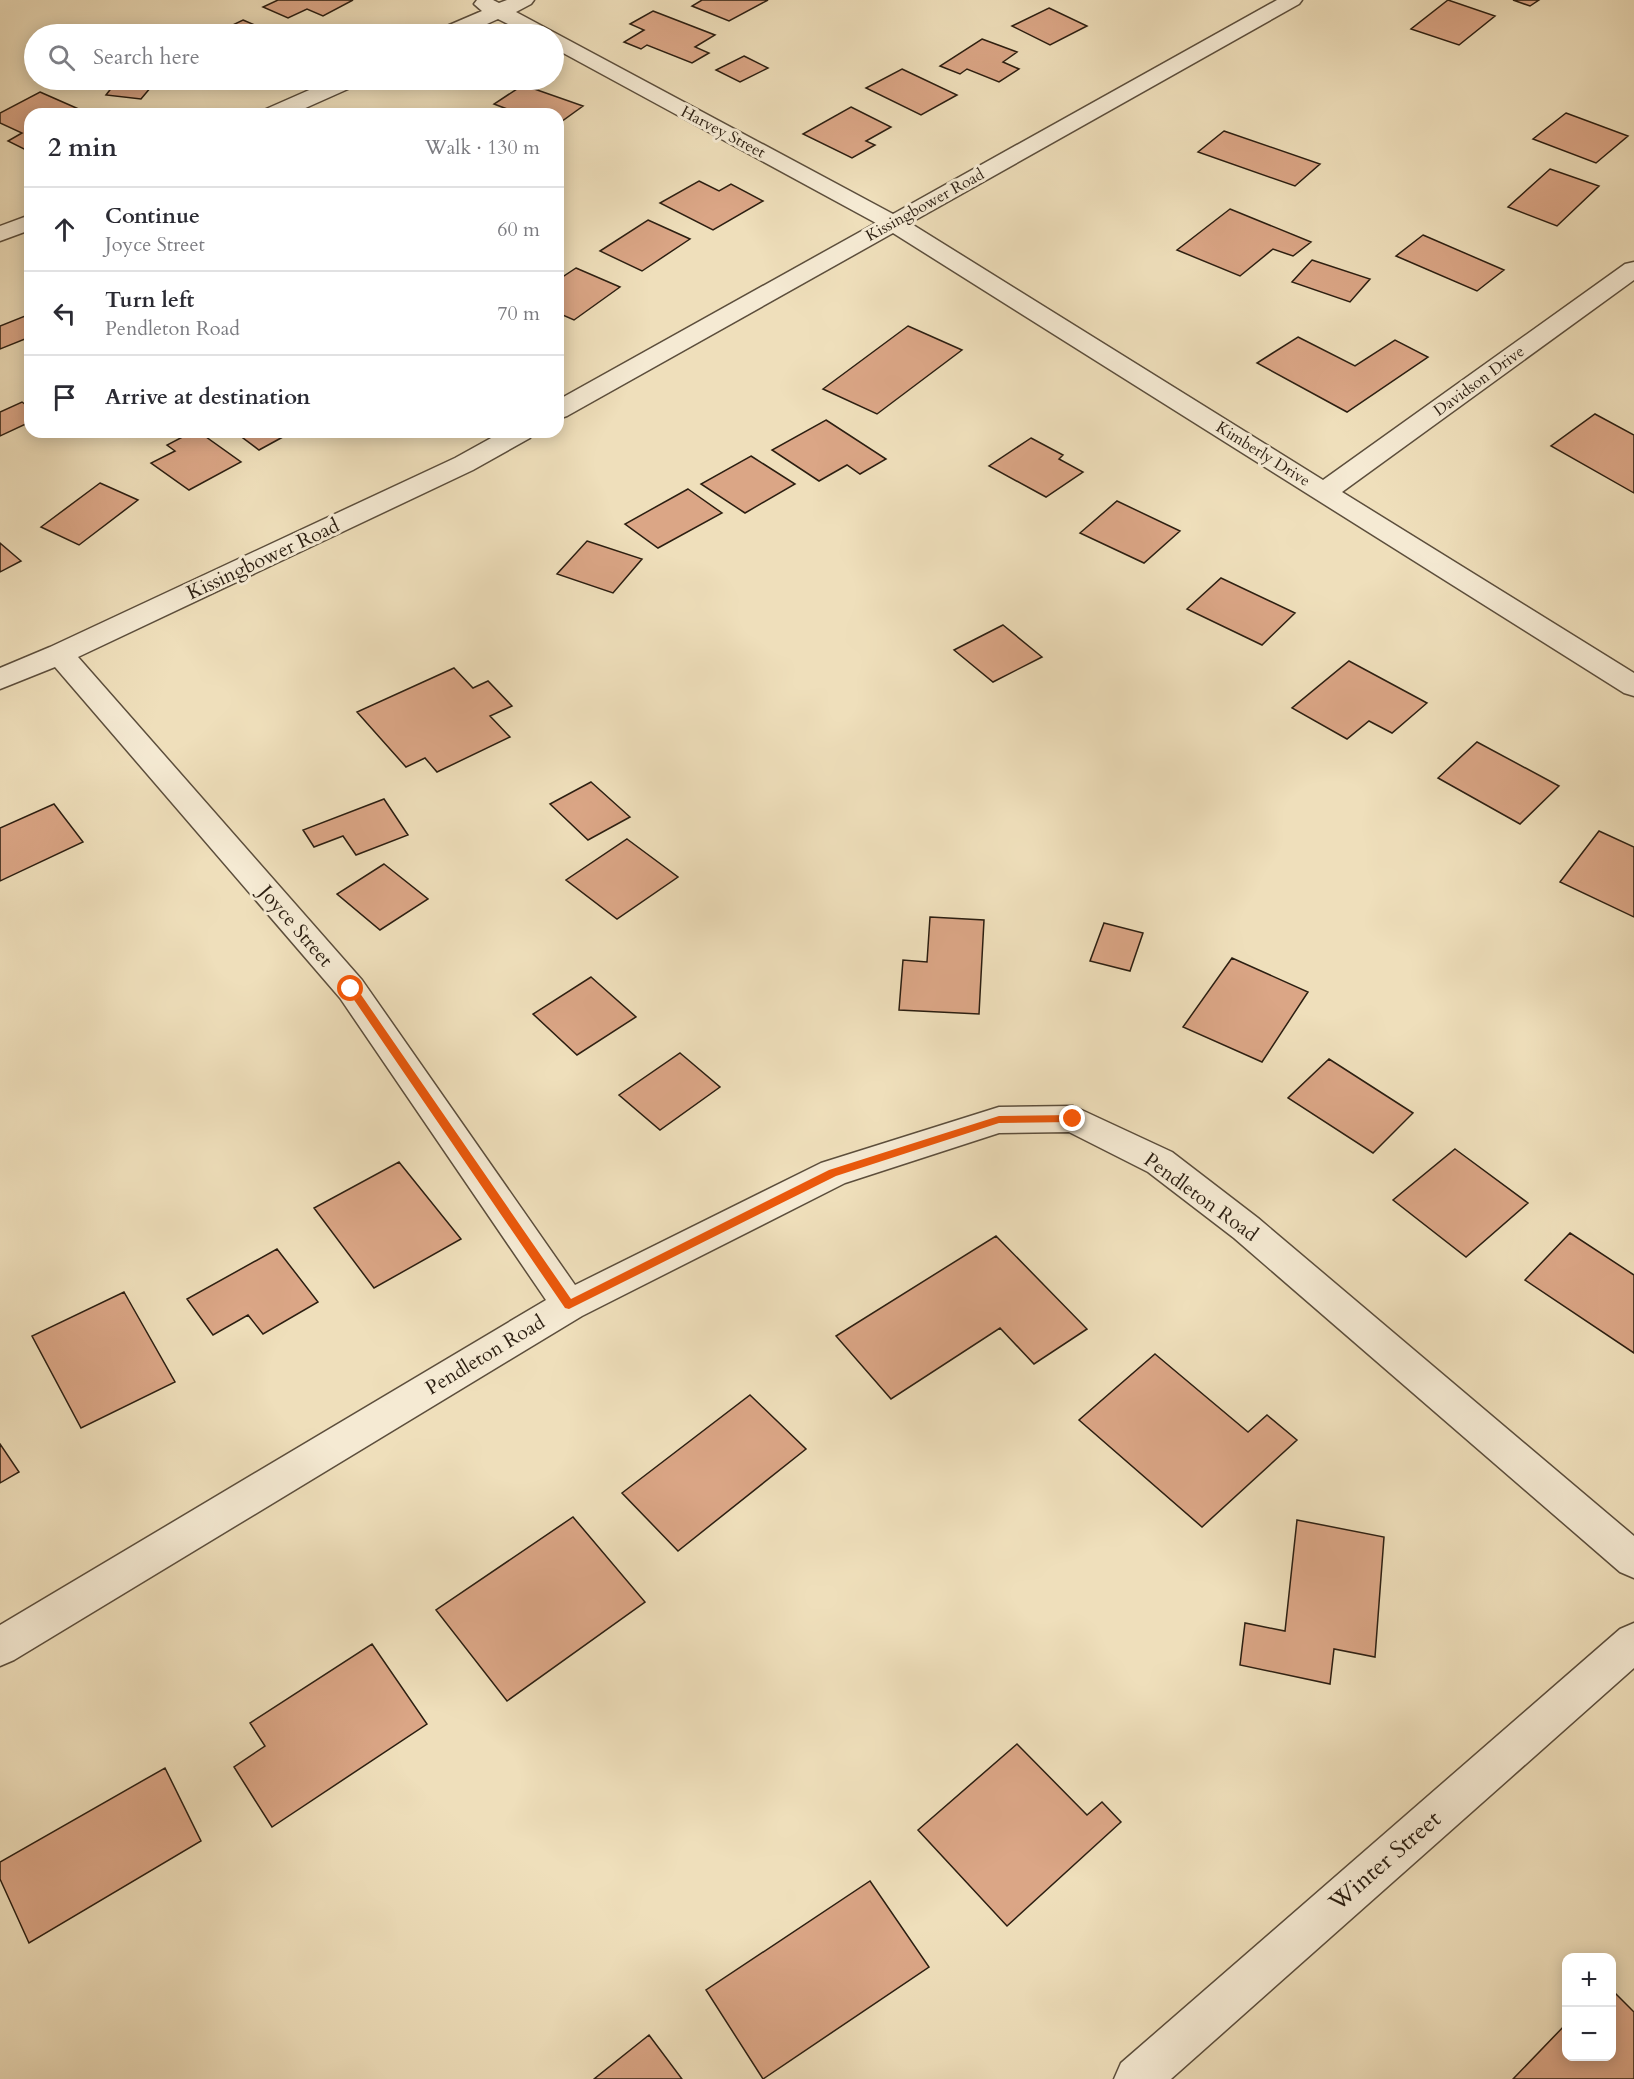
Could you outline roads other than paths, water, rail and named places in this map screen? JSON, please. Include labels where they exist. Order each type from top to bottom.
[{"type":"street","points":[[478,0],[524,24]]},
{"type":"street","points":[[470,24],[524,0]]},
{"type":"street","name":"Kissingbower Road","points":[[564,408],[1292,0]]},
{"type":"street","name":"Harvey Street","points":[[564,45],[893,223]]},
{"type":"street","points":[[287,108],[327,90]]},
{"type":"street","name":"Kimberly Drive","points":[[893,223],[1634,686]]},
{"type":"street","points":[[0,234],[24,224]]},
{"type":"street","name":"Davidson Drive","points":[[1324,492],[1634,269]]},
{"type":"street","name":"Kissingbower Road","points":[[0,679],[60,654],[464,464],[510,438]]},
{"type":"street","name":"Joyce Street","points":[[60,654],[351,989],[569,1305]]},
{"type":"street","name":"Pendleton Road","points":[[0,1647],[569,1305],[833,1173],[999,1119],[1073,1119],[1161,1162],[1246,1228],[1634,1560]]},
{"type":"street","name":"Winter Street","points":[[1137,2079],[1634,1642]]}]
